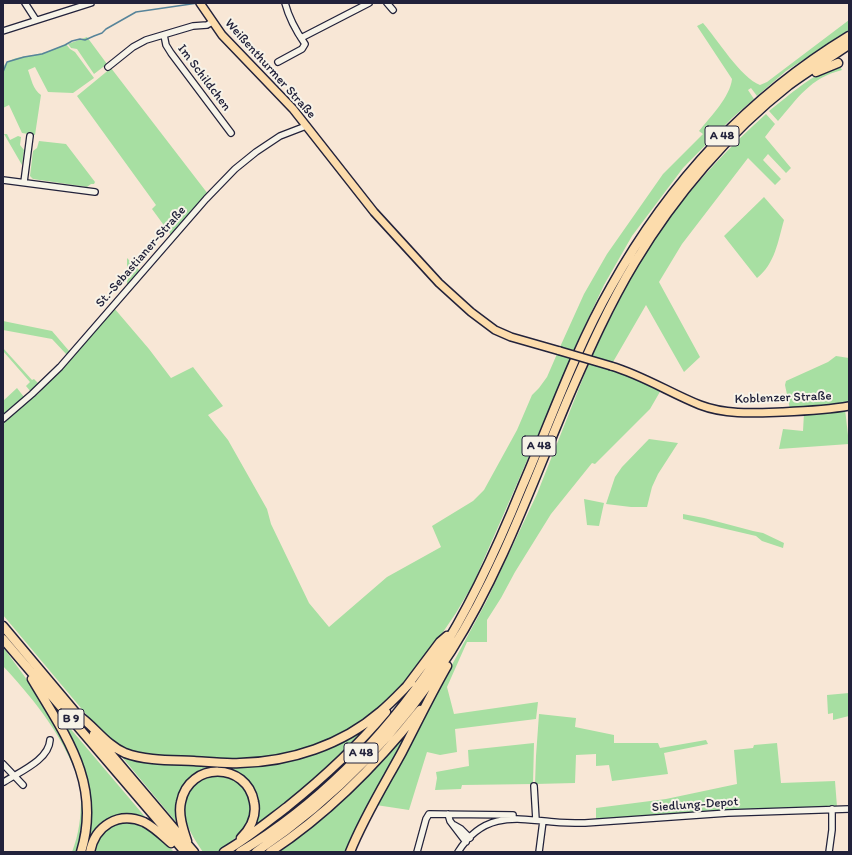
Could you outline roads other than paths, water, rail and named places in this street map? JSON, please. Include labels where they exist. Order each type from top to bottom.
[{"type":"highway","name":"A 48","points":[[256,852],[307,815],[367,760],[397,726],[426,689],[453,649],[459,629],[473,596],[493,554],[584,341],[610,289],[641,237],[664,205],[697,163],[736,122],[782,82],[849,36]]},
{"type":"highway","name":"A 48","points":[[240,852],[270,832],[300,809],[322,791],[360,754],[390,722],[459,629],[487,585],[515,526],[586,357],[634,263],[667,213],[698,174],[750,119],[790,85],[849,45]]},
{"type":"highway","points":[[790,85],[838,63]]},
{"type":"highway","name":"B 9","points":[[3,626],[78,715],[187,849]]},
{"type":"highway","points":[[225,852],[264,825],[336,766],[370,730],[410,682],[440,642],[459,629]]},
{"type":"highway","points":[[350,852],[365,819],[429,698],[456,651],[459,629]]},
{"type":"highway","name":"B 9","points":[[3,639],[22,663],[120,775],[187,849],[194,852]]},
{"type":"highway","points":[[22,663],[66,735],[81,770],[86,792],[87,806],[86,830],[81,852]]},
{"type":"highway","points":[[78,715],[89,722],[116,748],[135,756],[218,763],[255,763],[310,751],[344,736],[380,712],[410,682]]},
{"type":"highway","points":[[270,852],[302,829],[355,784],[391,746],[429,698]]},
{"type":"highway","points":[[187,849],[180,808],[180,803],[185,790],[192,781],[202,774],[214,771],[228,772],[235,775],[246,784],[253,797],[255,813],[250,826],[241,838],[225,852]]},
{"type":"highway","points":[[120,775],[123,783],[132,796],[179,852]]},
{"type":"highway","points":[[90,852],[94,840],[101,829],[110,823],[123,819],[143,822],[171,842]]},
{"type":"main road","name":"Weißenthurmer Straße","points":[[201,4],[212,22],[226,40],[289,104],[388,229],[439,283],[488,326],[502,334],[560,351]]},
{"type":"main road","name":"Koblenzer Straße","points":[[560,351],[611,366],[638,376],[706,407],[735,412],[796,412],[825,410],[849,406]]},
{"type":"street","points":[[25,3],[36,20]]},
{"type":"street","points":[[3,31],[91,3]]},
{"type":"street","points":[[278,62],[304,48],[305,44],[294,28],[285,3]]},
{"type":"street","points":[[301,38],[369,3]]},
{"type":"street","points":[[387,3],[393,10]]},
{"type":"street","name":"Im Schildchen","points":[[108,67],[137,44],[164,34],[194,26],[207,25],[212,22]]},
{"type":"street","name":"Im Schildchen","points":[[164,34],[166,44],[171,53],[231,133]]},
{"type":"street","name":"St.-Sebastianer-Straße","points":[[3,418],[32,394],[60,367],[206,199],[235,169],[256,152],[280,136],[308,128]]},
{"type":"street","points":[[24,182],[30,136]]},
{"type":"street","points":[[3,180],[95,192]]},
{"type":"street","points":[[4,782],[44,756],[50,740]]},
{"type":"street","points":[[3,764],[23,785]]},
{"type":"street","points":[[534,786],[536,820]]},
{"type":"street","points":[[828,852],[832,830],[832,809]]},
{"type":"street","name":"Siedlung-Depot","points":[[458,852],[468,840],[486,826],[502,820],[516,818],[585,823],[728,813],[849,809]]},
{"type":"street","points":[[417,852],[426,819],[429,814],[512,814]]},
{"type":"street","points":[[448,814],[453,825],[464,831],[468,840]]},
{"type":"street","points":[[539,852],[543,821]]},
{"type":"waterway","points":[[3,72],[7,62],[42,54],[72,41],[80,39],[85,40],[102,33],[106,29],[136,12],[198,3]]}]
